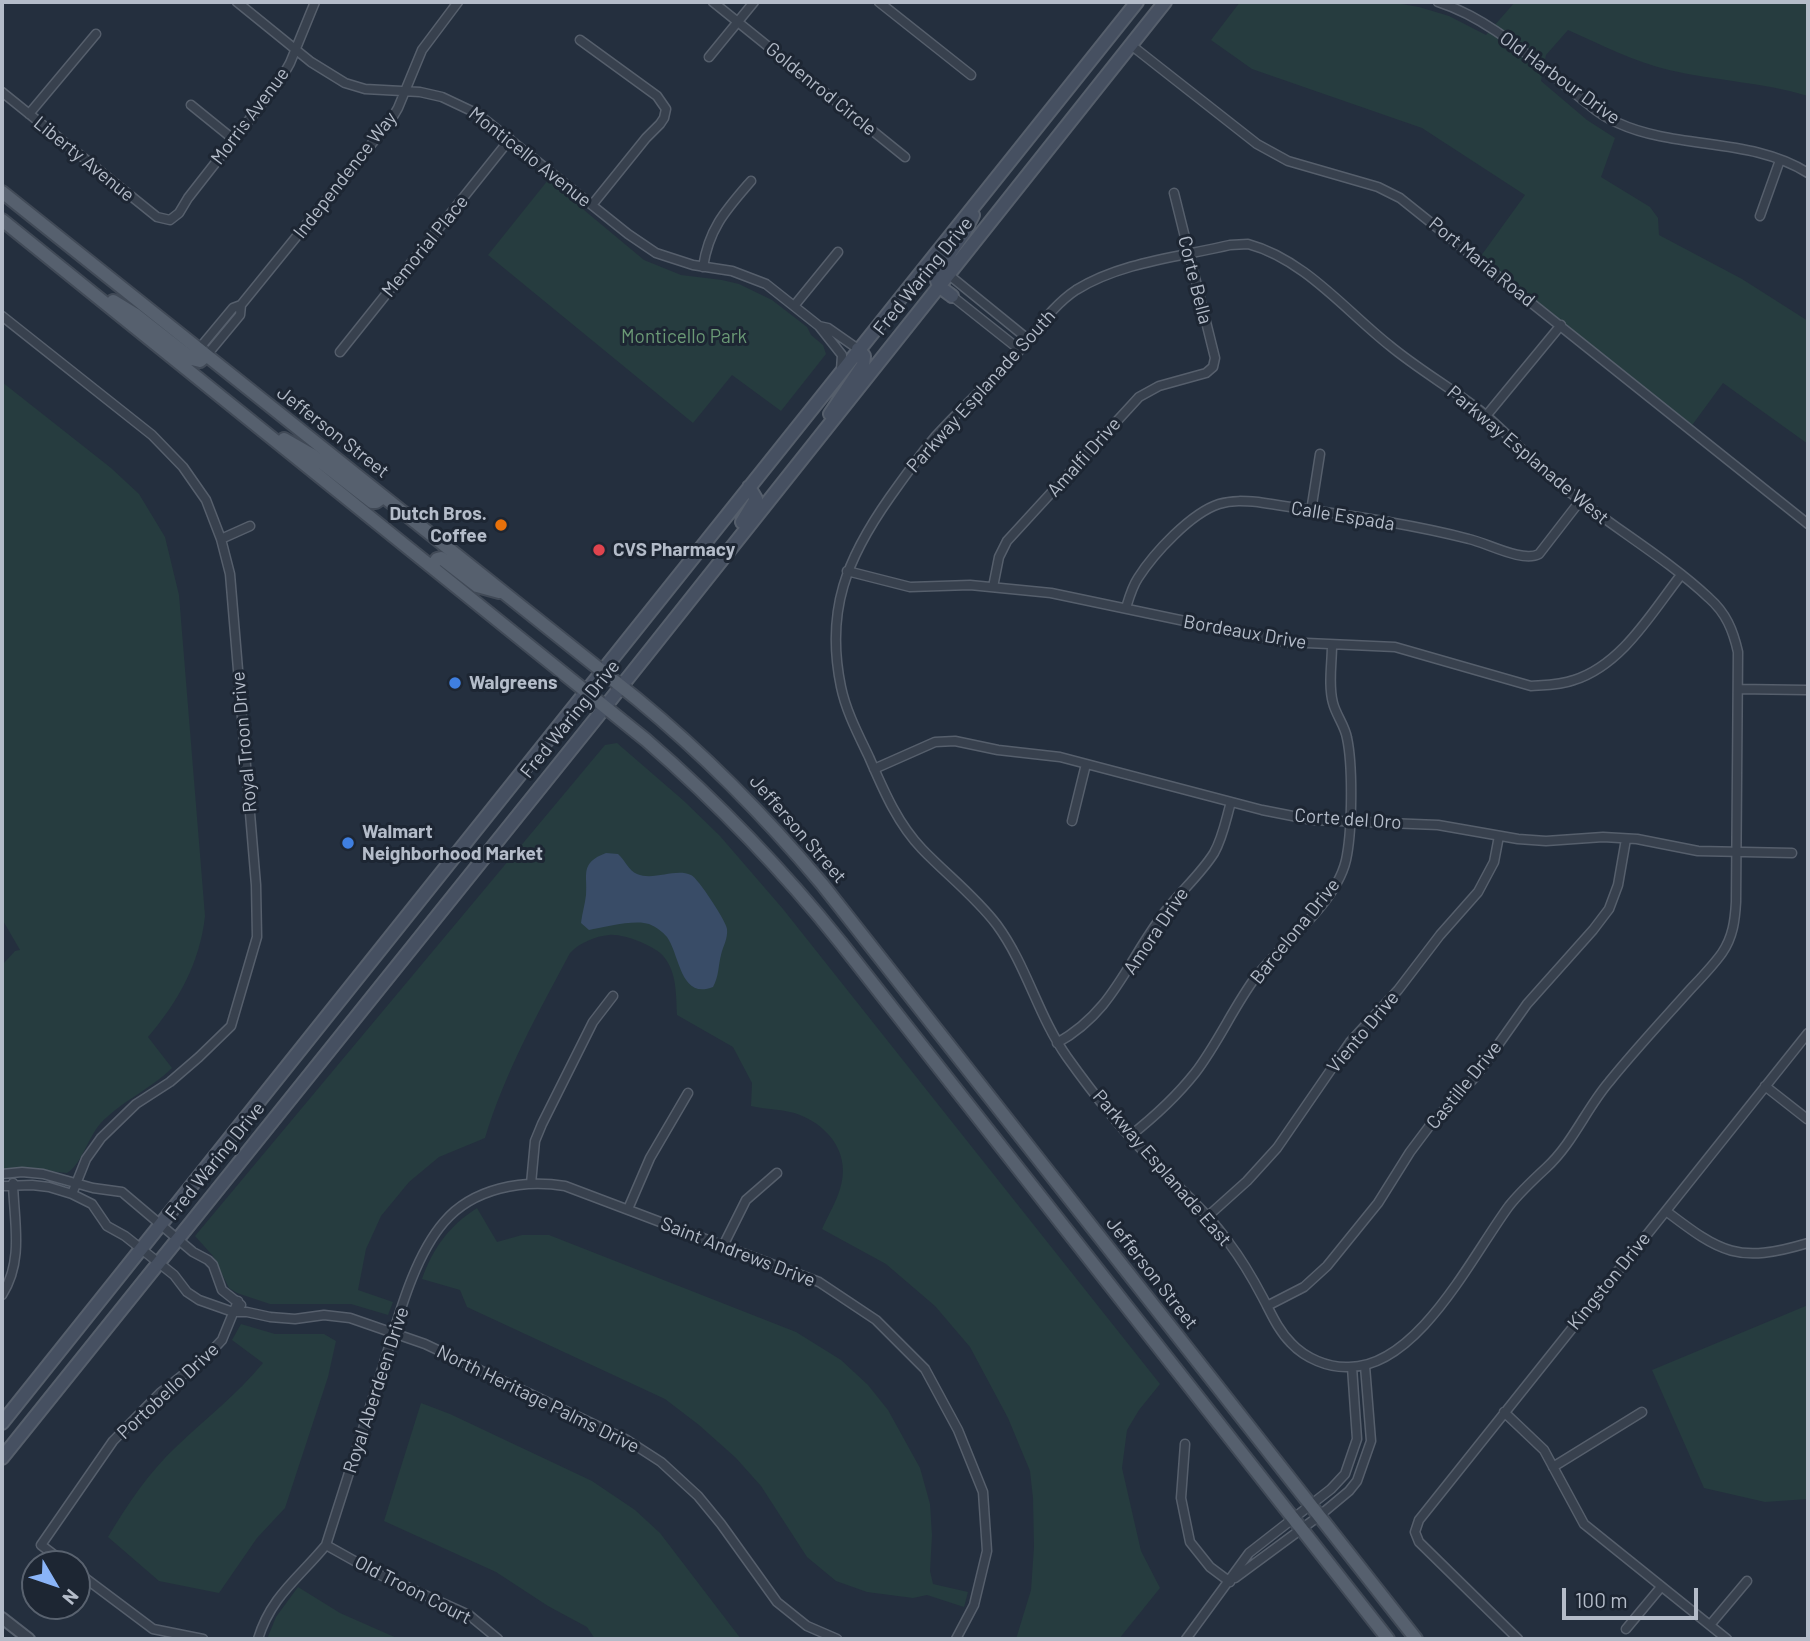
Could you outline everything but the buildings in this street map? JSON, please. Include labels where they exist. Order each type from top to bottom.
[{"type":"main road","name":"Fred Waring Drive","points":[[2,1423],[1137,2]]},
{"type":"main road","name":"Fred Waring Drive","points":[[2,1458],[1165,2]]},
{"type":"main road","name":"Jefferson Street","points":[[2,192],[621,686],[714,767],[783,838],[1306,1517],[1388,1639]]},
{"type":"main road","points":[[952,296],[939,286],[936,273],[964,233],[984,193]]},
{"type":"main road","name":"Jefferson Street","points":[[2,220],[605,706],[715,803],[803,896],[1306,1517],[1416,1639]]},
{"type":"main road","points":[[82,284],[136,315],[192,359],[200,361],[202,353]]},
{"type":"main road","points":[[820,436],[832,408],[863,365],[864,356],[858,349]]},
{"type":"main road","points":[[250,419],[312,455],[374,503],[383,497]]},
{"type":"main road","points":[[720,561],[723,551],[754,504],[756,495],[749,487]]},
{"type":"main road","points":[[432,567],[437,559],[441,558],[477,586],[506,595]]},
{"type":"street","name":"Monticello Avenue","points":[[237,2],[327,74],[345,83],[365,89],[420,92],[460,104],[478,114],[656,253],[674,261],[732,271],[766,284],[819,326],[842,355],[841,371]]},
{"type":"street","name":"Morris Avenue","points":[[170,220],[179,214],[233,139],[281,79],[315,2]]},
{"type":"street","name":"Independence Way","points":[[202,353],[240,315],[240,305],[391,120],[422,50],[458,2]]},
{"type":"street","name":"Goldenrod Circle","points":[[713,2],[905,157]]},
{"type":"street","points":[[709,57],[754,2]]},
{"type":"street","points":[[879,2],[971,75]]},
{"type":"street","name":"Old Harbour Drive","points":[[1444,2],[1489,26],[1617,123],[1663,136],[1754,152],[1808,173]]},
{"type":"street","points":[[29,114],[96,33]]},
{"type":"street","points":[[580,40],[657,96],[666,109],[660,124],[592,205]]},
{"type":"street","name":"Port Maria Road","points":[[1131,45],[1257,144],[1288,160],[1378,187],[1400,198],[1808,524]]},
{"type":"street","name":"Liberty Avenue","points":[[2,92],[157,218],[170,220]]},
{"type":"street","points":[[191,105],[233,139]]},
{"type":"street","name":"Memorial Place","points":[[340,352],[510,139]]},
{"type":"street","points":[[1760,216],[1780,160]]},
{"type":"street","points":[[703,267],[706,247],[713,229],[751,181]]},
{"type":"street","name":"Corte Bella","points":[[1174,193],[1215,358],[1213,367]]},
{"type":"street","name":"Parkway Esplanade West","points":[[1189,254],[1248,244],[1269,250],[1304,273],[1396,351],[1486,416],[1580,501],[1709,597],[1725,615],[1738,652],[1734,925],[1722,954],[1608,1083],[1566,1147],[1512,1202],[1469,1267],[1417,1334],[1384,1359],[1358,1367]]},
{"type":"street","points":[[794,306],[838,251]]},
{"type":"street","name":"Parkway Esplanade South","points":[[841,686],[836,626],[847,571],[871,524],[933,439],[1020,350],[1058,304],[1093,281],[1114,272],[1189,254]]},
{"type":"street","points":[[949,275],[1029,340]]},
{"type":"street","points":[[952,296],[1020,350]]},
{"type":"street","name":"Royal Troon Drive","points":[[2,316],[152,435],[183,467],[206,500],[221,539],[231,588],[256,885],[257,937],[231,1026],[199,1058],[170,1082],[136,1104],[101,1138],[86,1159],[72,1194]]},
{"type":"street","points":[[1486,416],[1561,325]]},
{"type":"street","name":"Monticello Avenue","points":[[819,326],[828,328],[858,349]]},
{"type":"street","name":"Amalfi Drive","points":[[993,587],[999,557],[1007,541],[1139,397],[1159,386],[1206,373],[1213,367]]},
{"type":"street","points":[[1311,511],[1321,454]]},
{"type":"street","name":"Calle Espada","points":[[1125,608],[1139,577],[1182,528],[1197,515],[1218,504],[1239,501],[1443,532],[1480,541],[1524,557],[1533,557],[1539,554],[1580,501]]},
{"type":"street","points":[[221,539],[250,526]]},
{"type":"street","name":"Bordeaux Drive","points":[[847,571],[910,587],[970,585],[1051,593],[1285,642],[1395,647],[1531,686],[1575,680],[1595,671],[1615,655],[1681,575]]},
{"type":"street","name":"Barcelona Drive","points":[[1130,1136],[1165,1107],[1196,1072],[1255,978],[1327,897],[1339,879],[1347,857],[1350,822],[1347,736],[1333,704],[1330,684],[1332,645]]},
{"type":"street","name":"Parkway Esplanade East","points":[[841,686],[849,715],[902,825],[985,910],[1003,933],[1057,1043],[1130,1136],[1208,1216],[1244,1265],[1276,1325],[1292,1345],[1311,1358],[1333,1366],[1358,1367]]},
{"type":"street","points":[[1738,689],[1806,690]]},
{"type":"street","name":"Corte del Oro","points":[[874,768],[935,742],[956,741],[998,750],[1060,757],[1231,802],[1313,820],[1438,825],[1546,841],[1603,837],[1637,839],[1679,849],[1792,853]]},
{"type":"street","points":[[1072,821],[1086,764]]},
{"type":"street","name":"Amora Drive","points":[[1057,1043],[1077,1032],[1094,1017],[1119,986],[1157,922],[1213,853],[1221,839],[1231,802]]},
{"type":"street","name":"Viento Drive","points":[[1208,1216],[1247,1181],[1277,1148],[1350,1042],[1398,990],[1440,935],[1478,892],[1494,862],[1499,835]]},
{"type":"street","name":"Castille Drive","points":[[1267,1306],[1304,1287],[1327,1266],[1378,1203],[1431,1124],[1476,1076],[1527,1004],[1593,930],[1609,909],[1618,885],[1626,839]]},
{"type":"street","points":[[531,1184],[536,1141],[542,1124],[593,1022],[613,996]]},
{"type":"street","name":"Kingston Drive","points":[[1518,1639],[1419,1542],[1415,1532],[1419,1520],[1808,1033]]},
{"type":"street","points":[[1765,1086],[1807,1119]]},
{"type":"street","points":[[628,1209],[650,1158],[688,1093]]},
{"type":"street","points":[[2,1295],[11,1280],[15,1252],[17,1219],[13,1173]]},
{"type":"street","points":[[723,1246],[746,1200],[777,1173]]},
{"type":"street","points":[[2,1174],[44,1174],[93,1188],[122,1192],[178,1239],[208,1260],[213,1265],[222,1290],[238,1301],[247,1312]]},
{"type":"street","name":"Saint Andrews Drive","points":[[531,1184],[550,1183],[565,1186],[819,1282],[876,1320],[925,1369],[958,1430],[983,1492],[987,1551],[974,1605],[956,1639]]},
{"type":"street","name":"Royal Aberdeen Drive","points":[[258,1639],[275,1601],[326,1545],[394,1332],[421,1258],[443,1223],[466,1202],[499,1188],[531,1184]]},
{"type":"street","points":[[2,1186],[40,1186],[72,1194]]},
{"type":"street","name":"North Heritage Palms Drive","points":[[72,1194],[92,1204],[107,1226],[125,1236],[159,1263],[192,1297],[233,1312],[283,1318],[338,1316],[394,1332],[425,1344],[627,1440],[673,1472],[711,1510],[777,1602],[807,1626],[837,1639]]},
{"type":"street","points":[[1666,1211],[1705,1240],[1736,1253],[1783,1251],[1808,1243]]},
{"type":"street","name":"Portobello Drive","points":[[48,1550],[41,1545],[113,1441],[160,1393],[207,1356],[222,1340],[238,1301]]},
{"type":"street","points":[[1186,1639],[1249,1553],[1349,1491],[1357,1481],[1365,1462],[1371,1431],[1358,1367]]},
{"type":"street","points":[[1230,1581],[1306,1517],[1339,1482],[1352,1458],[1357,1439],[1358,1367]]},
{"type":"street","points":[[1504,1412],[1544,1450],[1584,1524],[1727,1639]]},
{"type":"street","points":[[1553,1467],[1643,1412]]},
{"type":"street","points":[[1185,1444],[1181,1498],[1190,1542],[1210,1567],[1230,1581]]},
{"type":"street","name":"Old Troon Court","points":[[326,1545],[376,1573],[469,1615],[498,1639]]},
{"type":"street","points":[[1710,1625],[1747,1581]]},
{"type":"street","points":[[91,1582],[153,1629],[204,1639]]},
{"type":"street","points":[[1626,1629],[1661,1587]]},
{"type":"street","points":[[2,1618],[29,1639]]},
{"type":"green space","points":[[1240,2],[1390,2],[1449,16],[1486,35],[1515,2],[1808,2],[1808,96],[1656,67],[1568,30],[1546,55],[1541,81],[1587,120],[1615,138],[1601,177],[1650,207],[1658,218],[1659,235],[1742,279],[1808,321],[1808,444],[1723,383],[1690,428],[1478,260],[1525,195],[1422,128],[1252,69],[1211,40]]},
{"type":"green space","name":"Monticello Park","points":[[548,180],[644,260],[681,275],[739,284],[772,300],[807,327],[811,335],[823,345],[826,354],[781,411],[732,375],[693,423],[488,255]]},
{"type":"green space","points":[[2,382],[111,468],[139,494],[165,537],[179,595],[205,916],[202,933],[186,981],[169,1010],[148,1037],[172,1068],[100,1124],[76,1164],[67,1173],[20,1168],[2,1169],[2,969],[15,951],[20,950],[2,919]]},
{"type":"green space","points":[[617,743],[720,836],[783,909],[1160,1384],[1127,1430],[1122,1468],[1141,1551],[1160,1588],[1119,1639],[1016,1639],[1031,1590],[1034,1547],[1030,1471],[1008,1418],[970,1347],[935,1306],[886,1264],[822,1229],[843,1177],[843,1165],[835,1144],[820,1127],[800,1115],[751,1106],[752,1083],[733,1047],[677,1015],[675,984],[668,963],[660,953],[638,941],[622,936],[604,936],[583,943],[570,953],[512,1066],[485,1138],[439,1157],[409,1182],[381,1216],[366,1249],[358,1290],[393,1302],[388,1315],[351,1304],[270,1304],[237,1293],[229,1288],[213,1256],[195,1236],[605,745]]},
{"type":"green space","points":[[477,1208],[497,1242],[522,1235],[549,1235],[796,1332],[841,1360],[868,1385],[888,1410],[920,1468],[930,1504],[930,1571],[933,1584],[968,1592],[964,1607],[927,1595],[913,1598],[867,1592],[836,1581],[807,1557],[761,1486],[736,1458],[665,1399],[467,1307],[460,1290],[422,1279],[431,1257],[443,1239],[458,1222]]},
{"type":"green space","points":[[1808,1305],[1808,1499],[1765,1502],[1704,1488],[1652,1370]]},
{"type":"green space","points":[[241,1324],[275,1334],[324,1334],[336,1341],[328,1377],[285,1508],[257,1538],[219,1593],[159,1581],[108,1537],[157,1467],[263,1363],[232,1340]]},
{"type":"green space","points":[[421,1403],[592,1481],[635,1510],[660,1533],[741,1639],[595,1639],[587,1627],[548,1606],[496,1572],[384,1521]]},
{"type":"green space","points":[[298,1587],[340,1613],[399,1639],[267,1639],[276,1617]]},
{"type":"water","points":[[606,853],[618,854],[637,874],[650,876],[685,873],[691,875],[699,884],[727,929],[713,987],[702,989],[687,982],[667,937],[652,925],[628,923],[589,930],[581,923],[588,865]]},
{"type":"place","name":"Dutch Bros. Coffee","points":[[501,525]]},
{"type":"place","name":"CVS Pharmacy","points":[[599,550]]},
{"type":"place","name":"Walgreens","points":[[455,683]]},
{"type":"place","name":"Walmart Neighborhood Market","points":[[348,843]]}]
